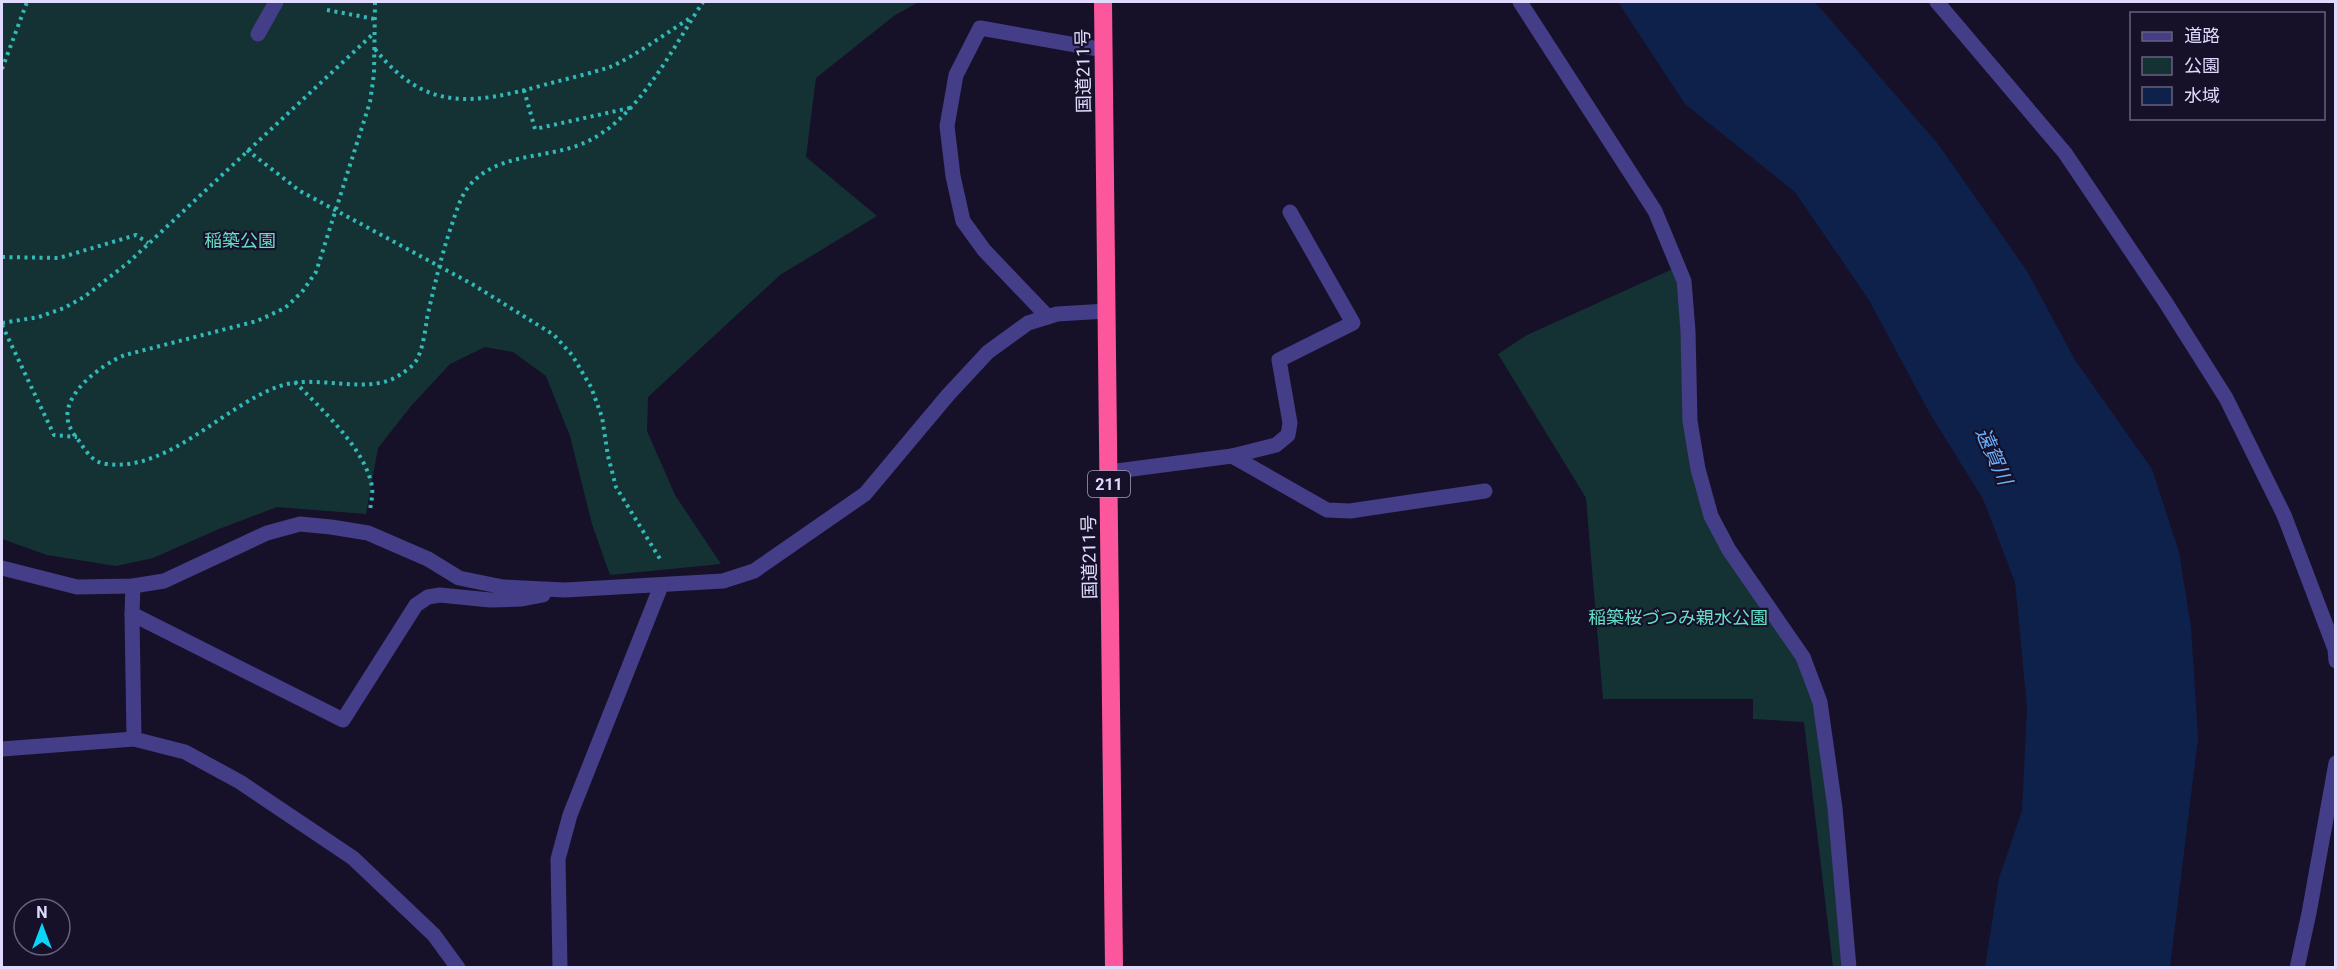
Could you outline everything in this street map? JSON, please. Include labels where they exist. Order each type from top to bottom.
[{"type":"highway","name":"国道211号","points":[[1103,2],[1114,968]]},
{"type":"street","points":[[258,34],[276,2]]},
{"type":"street","points":[[1520,2],[1655,211],[1684,281],[1688,331],[1690,421],[1698,470],[1711,516],[1729,550],[1803,657],[1820,702],[1835,808],[1849,968]]},
{"type":"street","points":[[1937,2],[2066,153],[2226,398],[2284,515],[2335,649],[2336,661]]},
{"type":"street","points":[[1048,317],[984,250],[963,221],[953,176],[947,126],[956,75],[980,28],[1104,50]]},
{"type":"street","points":[[1109,472],[1232,456],[1276,445],[1288,435],[1290,423],[1279,360],[1353,323],[1290,212]]},
{"type":"street","points":[[2,568],[77,587],[133,586],[164,580],[267,533],[300,524],[368,533],[428,559],[459,578],[503,587],[565,590],[723,581],[754,571],[865,494],[948,395],[988,352],[1028,323],[1057,314],[1107,311]]},
{"type":"street","points":[[1232,456],[1326,510],[1350,511],[1485,491]]},
{"type":"street","points":[[133,586],[134,739]]},
{"type":"street","points":[[561,968],[558,860],[564,837],[570,815],[661,586]]},
{"type":"street","points":[[132,614],[343,720],[416,605],[428,597],[522,599],[565,590]]},
{"type":"street","points":[[2,749],[134,739],[185,752],[240,782],[353,858],[434,935],[458,968]]},
{"type":"street","points":[[2297,968],[2336,763]]},
{"type":"path","points":[[2,69],[27,2]]},
{"type":"path","points":[[375,2],[374,74],[370,102],[316,272],[302,292],[285,308],[257,321],[110,361],[94,373],[79,388],[71,402],[69,426],[92,459],[103,464],[130,465],[156,458],[268,390],[295,382],[371,384],[387,382],[400,376],[416,362],[438,267],[458,206],[468,187],[485,172],[503,162],[579,145],[606,131],[634,106],[703,2]]},
{"type":"path","points":[[327,10],[375,19]]},
{"type":"path","points":[[374,49],[387,64],[430,93],[452,99],[484,99],[611,66],[694,15]]},
{"type":"path","points":[[77,437],[54,435],[2,324],[39,316],[74,303],[129,262],[374,33]]},
{"type":"path","points":[[524,90],[535,129],[634,106]]},
{"type":"path","points":[[247,150],[300,190],[554,335],[572,356],[591,387],[602,417],[616,487],[677,585]]},
{"type":"path","points":[[2,257],[59,258],[136,235],[148,243]]},
{"type":"path","points":[[295,382],[331,420],[366,466],[372,488],[368,533]]},
{"type":"green space","name":"稲築公園","points":[[2,2],[919,2],[895,15],[816,78],[806,157],[877,216],[780,275],[648,397],[647,431],[675,495],[721,564],[610,575],[592,524],[570,436],[546,376],[513,352],[485,347],[450,364],[411,406],[378,448],[366,514],[277,507],[153,558],[116,566],[47,555],[2,539]]},
{"type":"green space","name":"稲築桜づつみ親水公園","points":[[1675,268],[1690,421],[1711,516],[1760,594],[1820,702],[1848,967],[1833,967],[1804,722],[1753,719],[1753,699],[1603,699],[1586,498],[1498,354],[1527,335]]},
{"type":"water","name":"遠賀川","points":[[1618,2],[1815,2],[1938,144],[2027,271],[2075,360],[2152,469],[2179,552],[2191,627],[2198,738],[2170,967],[1985,967],[1999,878],[2022,811],[2027,707],[2015,582],[1983,499],[1929,412],[1869,300],[1795,192],[1685,104]]}]
